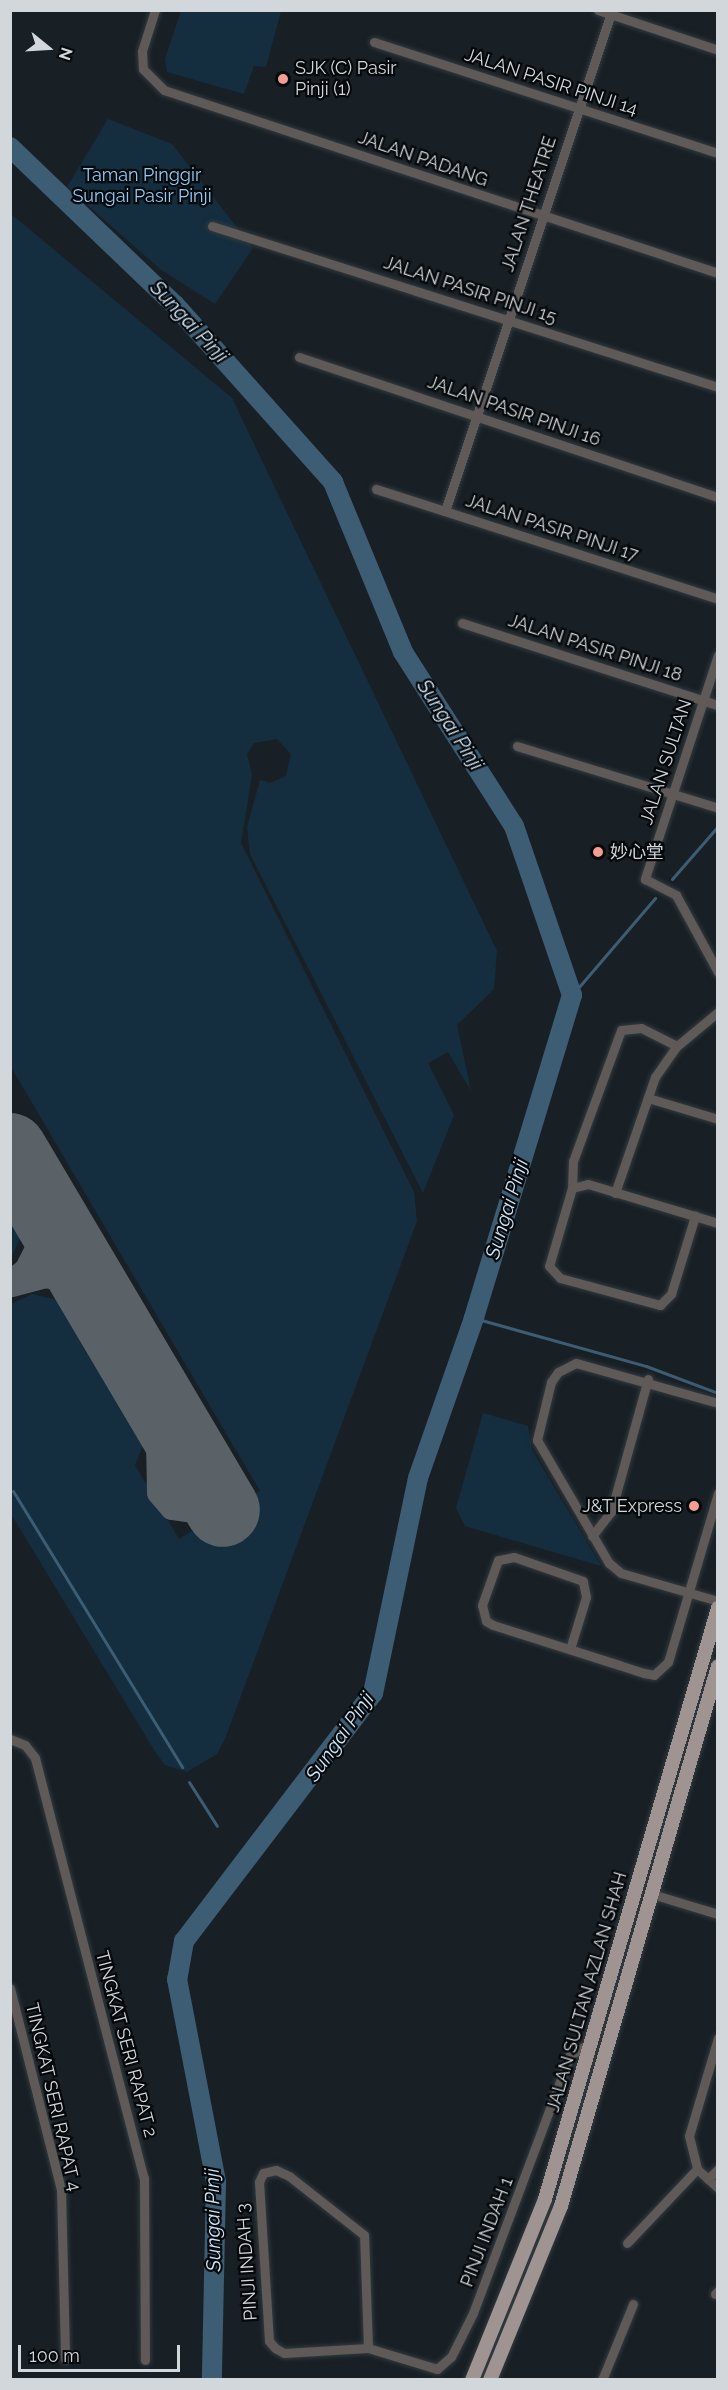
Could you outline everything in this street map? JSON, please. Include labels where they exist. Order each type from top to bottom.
[{"type":"main road","name":"JALAN SULTAN AZLAN SHAH","points":[[472,2378],[545,2199],[717,1608]]},
{"type":"main road","name":"JALAN SULTAN AZLAN SHAH","points":[[490,2379],[561,2206],[716,1673]]},
{"type":"main road","points":[[495,2379],[496,2365]]},
{"type":"street","name":"JALAN PADANG","points":[[155,10],[142,51],[143,69],[164,90],[717,273]]},
{"type":"street","points":[[598,10],[717,50]]},
{"type":"street","name":"JALAN THEATRE","points":[[445,511],[611,13]]},
{"type":"street","name":"JALAN PASIR PINJI 14","points":[[374,42],[717,153]]},
{"type":"street","name":"JALAN PASIR PINJI 15","points":[[212,226],[717,387]]},
{"type":"street","name":"JALAN PASIR PINJI 16","points":[[299,357],[717,497]]},
{"type":"street","name":"JALAN PASIR PINJI 17","points":[[376,489],[717,598]]},
{"type":"street","name":"JALAN PASIR PINJI 18","points":[[462,623],[717,705]]},
{"type":"street","name":"JALAN SULTAN","points":[[717,655],[645,879],[663,885],[686,907],[717,972]]},
{"type":"street","points":[[517,746],[717,808]]},
{"type":"street","points":[[615,1193],[655,1077],[677,1046],[717,1012]]},
{"type":"street","points":[[677,1046],[641,1028],[621,1030],[573,1161],[572,1188],[549,1266],[560,1278],[660,1305],[671,1294],[695,1216]]},
{"type":"street","points":[[648,1098],[717,1119]]},
{"type":"street","points":[[572,1188],[588,1184],[717,1223]]},
{"type":"street","points":[[717,1403],[648,1379],[576,1363],[558,1372],[551,1382],[539,1425],[541,1454],[592,1536],[621,1573],[717,1601]]},
{"type":"street","points":[[592,1536],[611,1512],[648,1379]]},
{"type":"street","points":[[570,1649],[586,1597],[583,1581],[514,1557],[498,1560],[482,1605],[486,1621],[570,1649],[644,1673],[663,1671],[717,1493]]},
{"type":"street","name":"TINGKAT SERI RAPAT 2","points":[[10,1739],[25,1745],[34,1758],[144,2178],[145,2360]]},
{"type":"street","points":[[652,1894],[717,1914]]},
{"type":"street","name":"TINGKAT SERI RAPAT 4","points":[[10,1988],[61,2190],[65,2359]]},
{"type":"street","points":[[717,2038],[689,2136],[697,2169],[717,2188]]},
{"type":"street","name":"PINJI INDAH 1","points":[[368,2348],[426,2367],[445,2364],[487,2281],[570,2055],[591,2043]]},
{"type":"street","points":[[627,2243],[697,2169]]},
{"type":"street","points":[[708,2179],[717,2169]]},
{"type":"street","name":"PINJI INDAH 3","points":[[276,2170],[289,2176],[364,2235],[368,2348],[284,2353],[274,2348],[269,2341],[259,2182],[263,2173],[276,2170]]},
{"type":"street","points":[[602,2379],[633,2304]]},
{"type":"green space","points":[[181,11],[281,11],[266,67],[254,66],[244,94],[167,72],[165,59]]},
{"type":"green space","name":"Taman Pinggir Sungai Pasir Pinji","points":[[108,119],[172,144],[253,248],[215,304],[160,269],[67,187]]},
{"type":"green space","points":[[11,214],[232,398],[497,951],[494,989],[457,1025],[471,1091],[448,1052],[428,1063],[454,1115],[423,1193],[250,854],[247,827],[260,780],[270,783],[286,776],[291,754],[277,739],[254,743],[247,754],[252,775],[241,843],[414,1192],[417,1221],[225,1739],[217,1754],[187,1772],[165,1765],[156,1753],[11,1514],[11,1304],[32,1294],[63,1301],[144,1443],[135,1465],[179,1539],[260,1491],[11,1067]]},
{"type":"green space","points":[[11,1213],[22,1234],[10,1258]]},
{"type":"green space","points":[[483,1413],[528,1426],[532,1450],[601,1566],[465,1526],[456,1508]]},
{"type":"waterway","name":"Sungai Pinji","points":[[10,147],[174,304],[333,482],[403,652],[514,826],[572,995],[474,1318],[418,1478],[373,1693],[184,1941],[177,1979],[216,2182],[212,2380]]},
{"type":"waterway","points":[[672,879],[718,826]]},
{"type":"waterway","points":[[572,995],[655,898]]},
{"type":"waterway","points":[[474,1318],[646,1366],[718,1393]]},
{"type":"waterway","points":[[13,1491],[182,1767]]},
{"type":"waterway","points":[[189,1782],[217,1826]]},
{"type":"taxiway","points":[[14,1282],[28,1271],[41,1246],[44,1218],[33,1188]]},
{"type":"taxiway","points":[[12,1283],[46,1274],[60,1277],[101,1304]]},
{"type":"taxiway","points":[[148,1382],[222,1470],[219,1497],[200,1510],[173,1506],[161,1492],[160,1438],[148,1382]]},
{"type":"runway","points":[[10,1150],[223,1510]]},
{"type":"place","name":"SJK (C) Pasir Pinji (1)","points":[[283,79]]},
{"type":"place","name":"妙心堂","points":[[598,852]]},
{"type":"place","name":"J&T Express","points":[[694,1506]]}]
